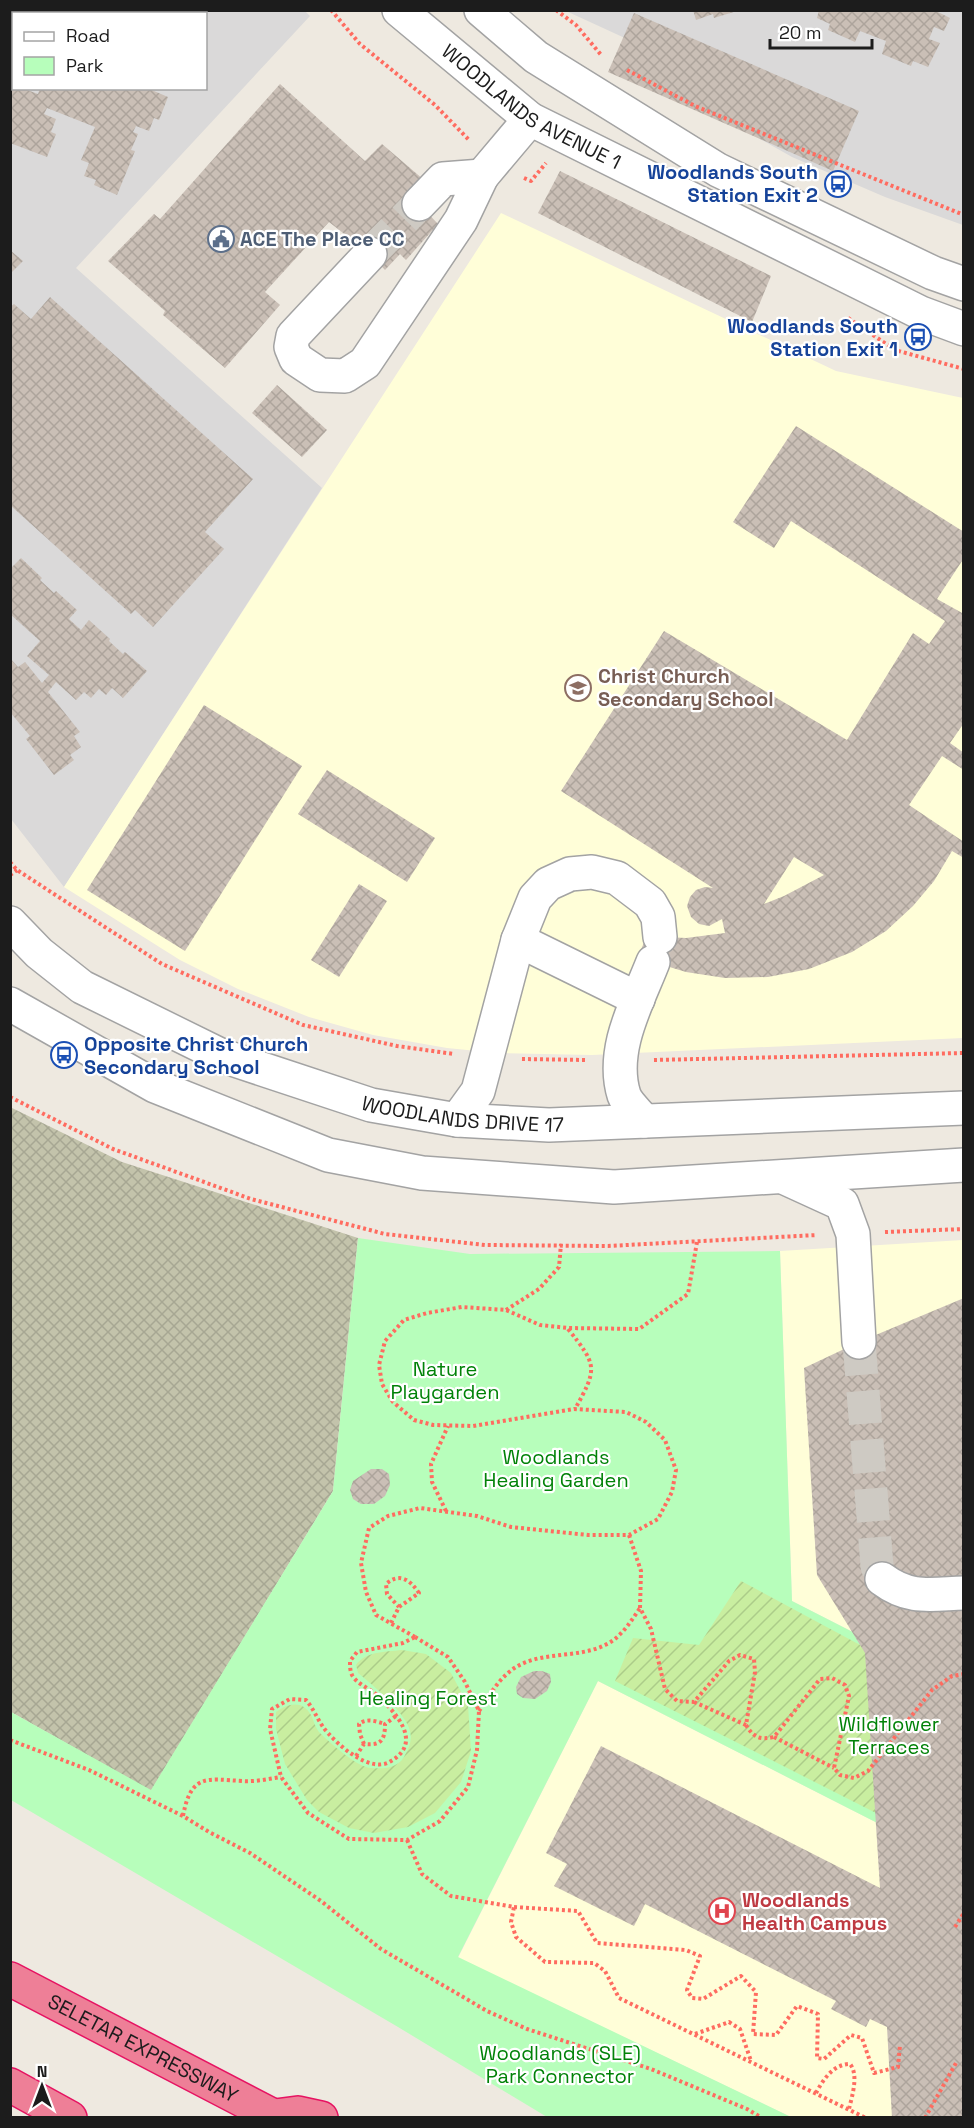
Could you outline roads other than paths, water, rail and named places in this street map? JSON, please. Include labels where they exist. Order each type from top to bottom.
[{"type":"highway","name":"SELETAR EXPRESSWAY","points":[[10,1979],[276,2117]]},
{"type":"highway","points":[[16,2088],[63,2118]]},
{"type":"highway","points":[[16,2088],[70,2118]]},
{"type":"highway","points":[[276,2117],[298,2113],[321,2118]]},
{"type":"street","name":"WOODLANDS AVENUE 1","points":[[399,10],[530,119],[921,313],[963,329]]},
{"type":"street","points":[[481,10],[536,57],[718,170],[933,273],[963,284]]},
{"type":"street","points":[[370,254],[293,336],[291,347],[296,359],[320,375],[345,376],[365,363],[461,220],[482,176],[530,119]]},
{"type":"street","points":[[419,204],[443,179],[482,176]]},
{"type":"street","points":[[457,1120],[478,1091],[518,940],[535,898],[548,884],[570,874],[592,872],[617,878],[650,903],[658,917],[657,950],[629,1021],[620,1061],[625,1097],[644,1121]]},
{"type":"street","name":"WOODLANDS DRIVE 17","points":[[10,923],[39,953],[82,987],[220,1055],[371,1105],[457,1120],[549,1125],[963,1108]]},
{"type":"street","points":[[518,940],[638,999]]},
{"type":"street","points":[[82,987],[78,1018],[91,1051]]},
{"type":"street","points":[[10,1004],[155,1086],[328,1155],[410,1170],[614,1187],[963,1164]]},
{"type":"street","points":[[778,1175],[842,1204],[853,1234],[859,1342]]},
{"type":"street","points":[[882,1580],[896,1590],[916,1595],[963,1593]]},
{"type":"tunnel","points":[[370,254],[419,204]]},
{"type":"tunnel","points":[[859,1342],[877,1566],[882,1579]]},
{"type":"place","name":"Woodlands South Station Exit 2","points":[[838,184]]},
{"type":"place","name":"ACE The Place CC","points":[[221,239]]},
{"type":"place","name":"Woodlands South Station Exit 1","points":[[918,337]]},
{"type":"place","name":"Christ Church Secondary School","points":[[578,688]]},
{"type":"place","name":"Opposite Christ Church Secondary School","points":[[64,1055]]},
{"type":"place","name":"Woodlands Health Campus","points":[[722,1911]]},
{"type":"park label","name":"Nature Playgarden","points":[[445,1380]]},
{"type":"park label","name":"Woodlands Healing Garden","points":[[556,1468]]},
{"type":"park label","name":"Healing Forest","points":[[428,1698]]},
{"type":"park label","name":"Wildflower Terraces","points":[[889,1736]]},
{"type":"park label","name":"Woodlands (SLE) Park Connector","points":[[560,2064]]}]
